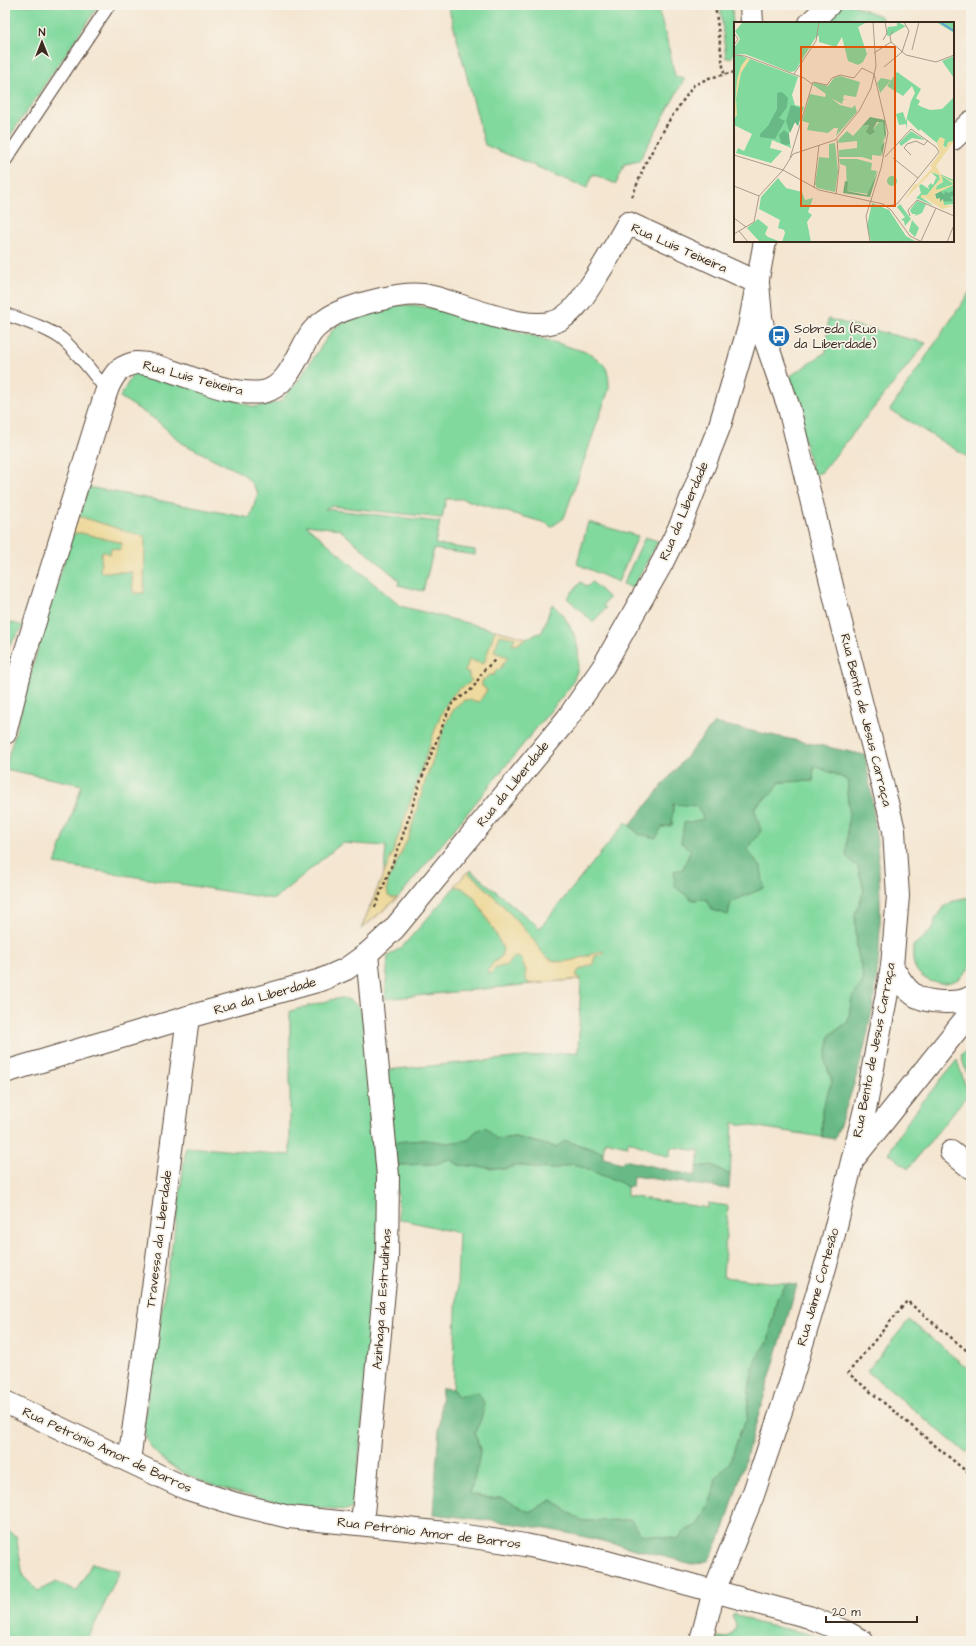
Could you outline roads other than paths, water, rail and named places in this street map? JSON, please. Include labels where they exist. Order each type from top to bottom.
[{"type":"street","points":[[751,5],[752,22]]},
{"type":"street","points":[[811,22],[829,5]]},
{"type":"street","points":[[954,138],[971,122]]},
{"type":"street","name":"Rua Luis Teixeira","points":[[5,733],[24,657],[107,391],[110,382],[120,369],[135,362],[154,365],[222,388],[240,392],[254,393],[266,391],[278,385],[288,374],[312,332],[322,323],[336,314],[398,295],[422,295],[446,300],[489,315],[523,323],[548,324],[563,318],[578,304],[628,223],[758,283]]},
{"type":"street","name":"Rua da Liberdade","points":[[5,1072],[188,1017],[321,980],[346,969],[367,954],[394,929],[567,719],[603,667],[662,563],[681,524],[720,425],[749,327],[765,242]]},
{"type":"street","name":"Rua Bento de Jesus Carraça","points":[[758,283],[760,317],[766,342],[789,408],[894,830],[898,896],[892,966],[866,1105],[851,1163]]},
{"type":"street","name":"Azinhaga da Estrudinhas","points":[[362,1524],[387,1252],[388,1176],[367,954]]},
{"type":"street","points":[[892,966],[902,983],[914,995],[928,1000],[948,1002],[971,997]]},
{"type":"street","name":"Rua Jaime Cortesão","points":[[701,1641],[714,1591],[753,1495],[790,1384],[829,1254],[851,1163],[971,1012]]},
{"type":"street","name":"Travessa da Liberdade","points":[[129,1461],[156,1267],[188,1017]]},
{"type":"street","points":[[951,1152],[971,1168]]},
{"type":"street","name":"Rua Petrónio Amor de Barros","points":[[5,1402],[185,1488],[236,1504],[289,1517],[446,1533],[525,1544],[607,1562],[809,1617],[846,1632],[862,1641]]},
{"type":"lane","points":[[5,161],[109,5]]},
{"type":"lane","points":[[5,314],[32,323],[61,338],[80,356],[107,391]]},
{"type":"place","name":"Sobreda (Rua da Liberdade)","points":[[779,336]]}]
